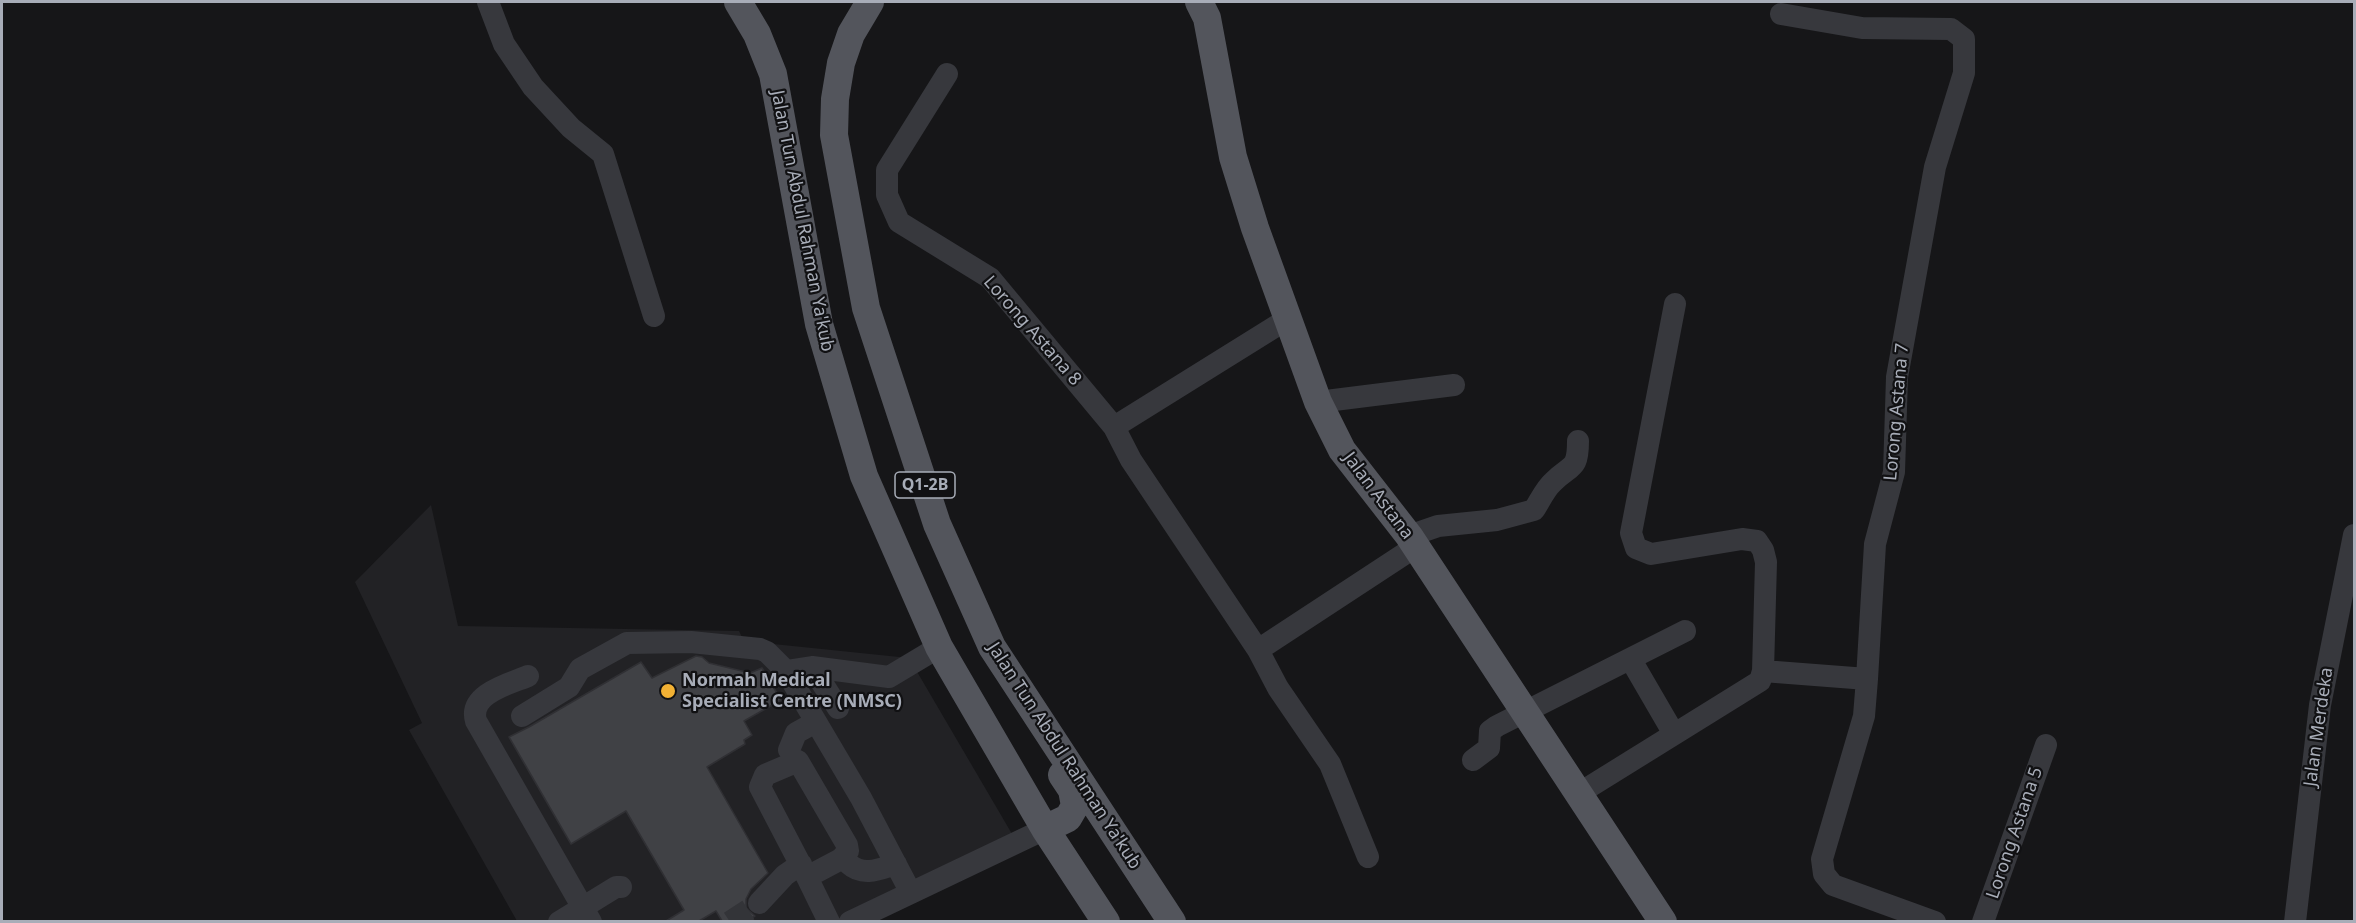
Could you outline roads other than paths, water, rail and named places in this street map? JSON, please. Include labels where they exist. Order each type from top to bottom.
[{"type":"main road","name":"Jalan Tun Abdul Rahman Ya'kub","points":[[738,2],[757,34],[773,74],[819,324],[864,476],[939,647],[1045,829],[1106,921]]},
{"type":"main road","name":"Jalan Tun Abdul Rahman Ya'kub","points":[[870,2],[851,34],[841,63],[835,99],[834,135],[866,308],[937,524],[992,647],[1172,921]]},
{"type":"main road","name":"Jalan Astana","points":[[1204,7],[1233,157],[1255,228],[1318,402],[1342,450],[1412,541],[1663,921]]},
{"type":"main road","points":[[992,647],[1003,677],[1072,790],[1075,806],[1068,818],[1045,829]]},
{"type":"street","points":[[488,2],[504,44],[533,87],[571,128],[603,154],[654,316]]},
{"type":"street","name":"Lorong Astana 7","points":[[1781,14],[1862,28],[1951,29],[1964,39],[1964,73],[1935,167],[1897,377],[1894,472],[1875,544],[1864,716],[1822,859],[1824,874],[1833,885],[1935,921]]},
{"type":"street","name":"Lorong Astana 8","points":[[947,74],[887,170],[887,195],[899,222],[990,278],[1114,427],[1131,460],[1258,650],[1278,688],[1330,764],[1368,857]]},
{"type":"street","points":[[1578,794],[1760,681],[1763,671],[1766,562],[1763,550],[1756,541],[1742,539],[1651,554],[1636,548],[1631,533],[1675,304]]},
{"type":"street","points":[[1114,427],[1289,318]]},
{"type":"street","points":[[1318,402],[1454,385]]},
{"type":"street","points":[[1258,650],[1412,541],[1438,526],[1497,520],[1534,510],[1552,482],[1572,468],[1578,459],[1578,441]]},
{"type":"street","name":"Jalan Merdeka","points":[[2295,921],[2320,705],[2355,535]]},
{"type":"street","points":[[1473,760],[1489,748],[1484,722],[1525,710],[1631,660],[1685,631]]},
{"type":"street","points":[[522,716],[569,687],[580,669],[627,643],[691,642],[753,646],[767,652],[786,671],[911,893]]},
{"type":"street","points":[[786,671],[812,667],[890,677],[939,647]]},
{"type":"street","points":[[1631,660],[1674,734]]},
{"type":"street","points":[[812,667],[838,708]]},
{"type":"street","points":[[1763,671],[1867,679]]},
{"type":"street","points":[[528,676],[499,688],[477,702],[474,711],[476,721],[587,914]]},
{"type":"street","points":[[789,750],[796,733],[814,723]]},
{"type":"street","name":"Lorong Astana 5","points":[[1983,921],[2046,745]]},
{"type":"street","points":[[759,903],[785,875],[804,870],[841,859],[848,851],[798,761],[765,775],[759,787],[804,870],[829,921]]},
{"type":"street","points":[[850,921],[1045,829]]},
{"type":"street","points":[[849,864],[861,871],[869,872],[896,864]]},
{"type":"street","points":[[559,921],[587,914],[616,887],[621,887]]},
{"type":"tunnel","points":[[730,922],[759,903]]},
{"type":"place","name":"Normah Medical Specialist Centre (NMSC)","points":[[668,691]]}]
